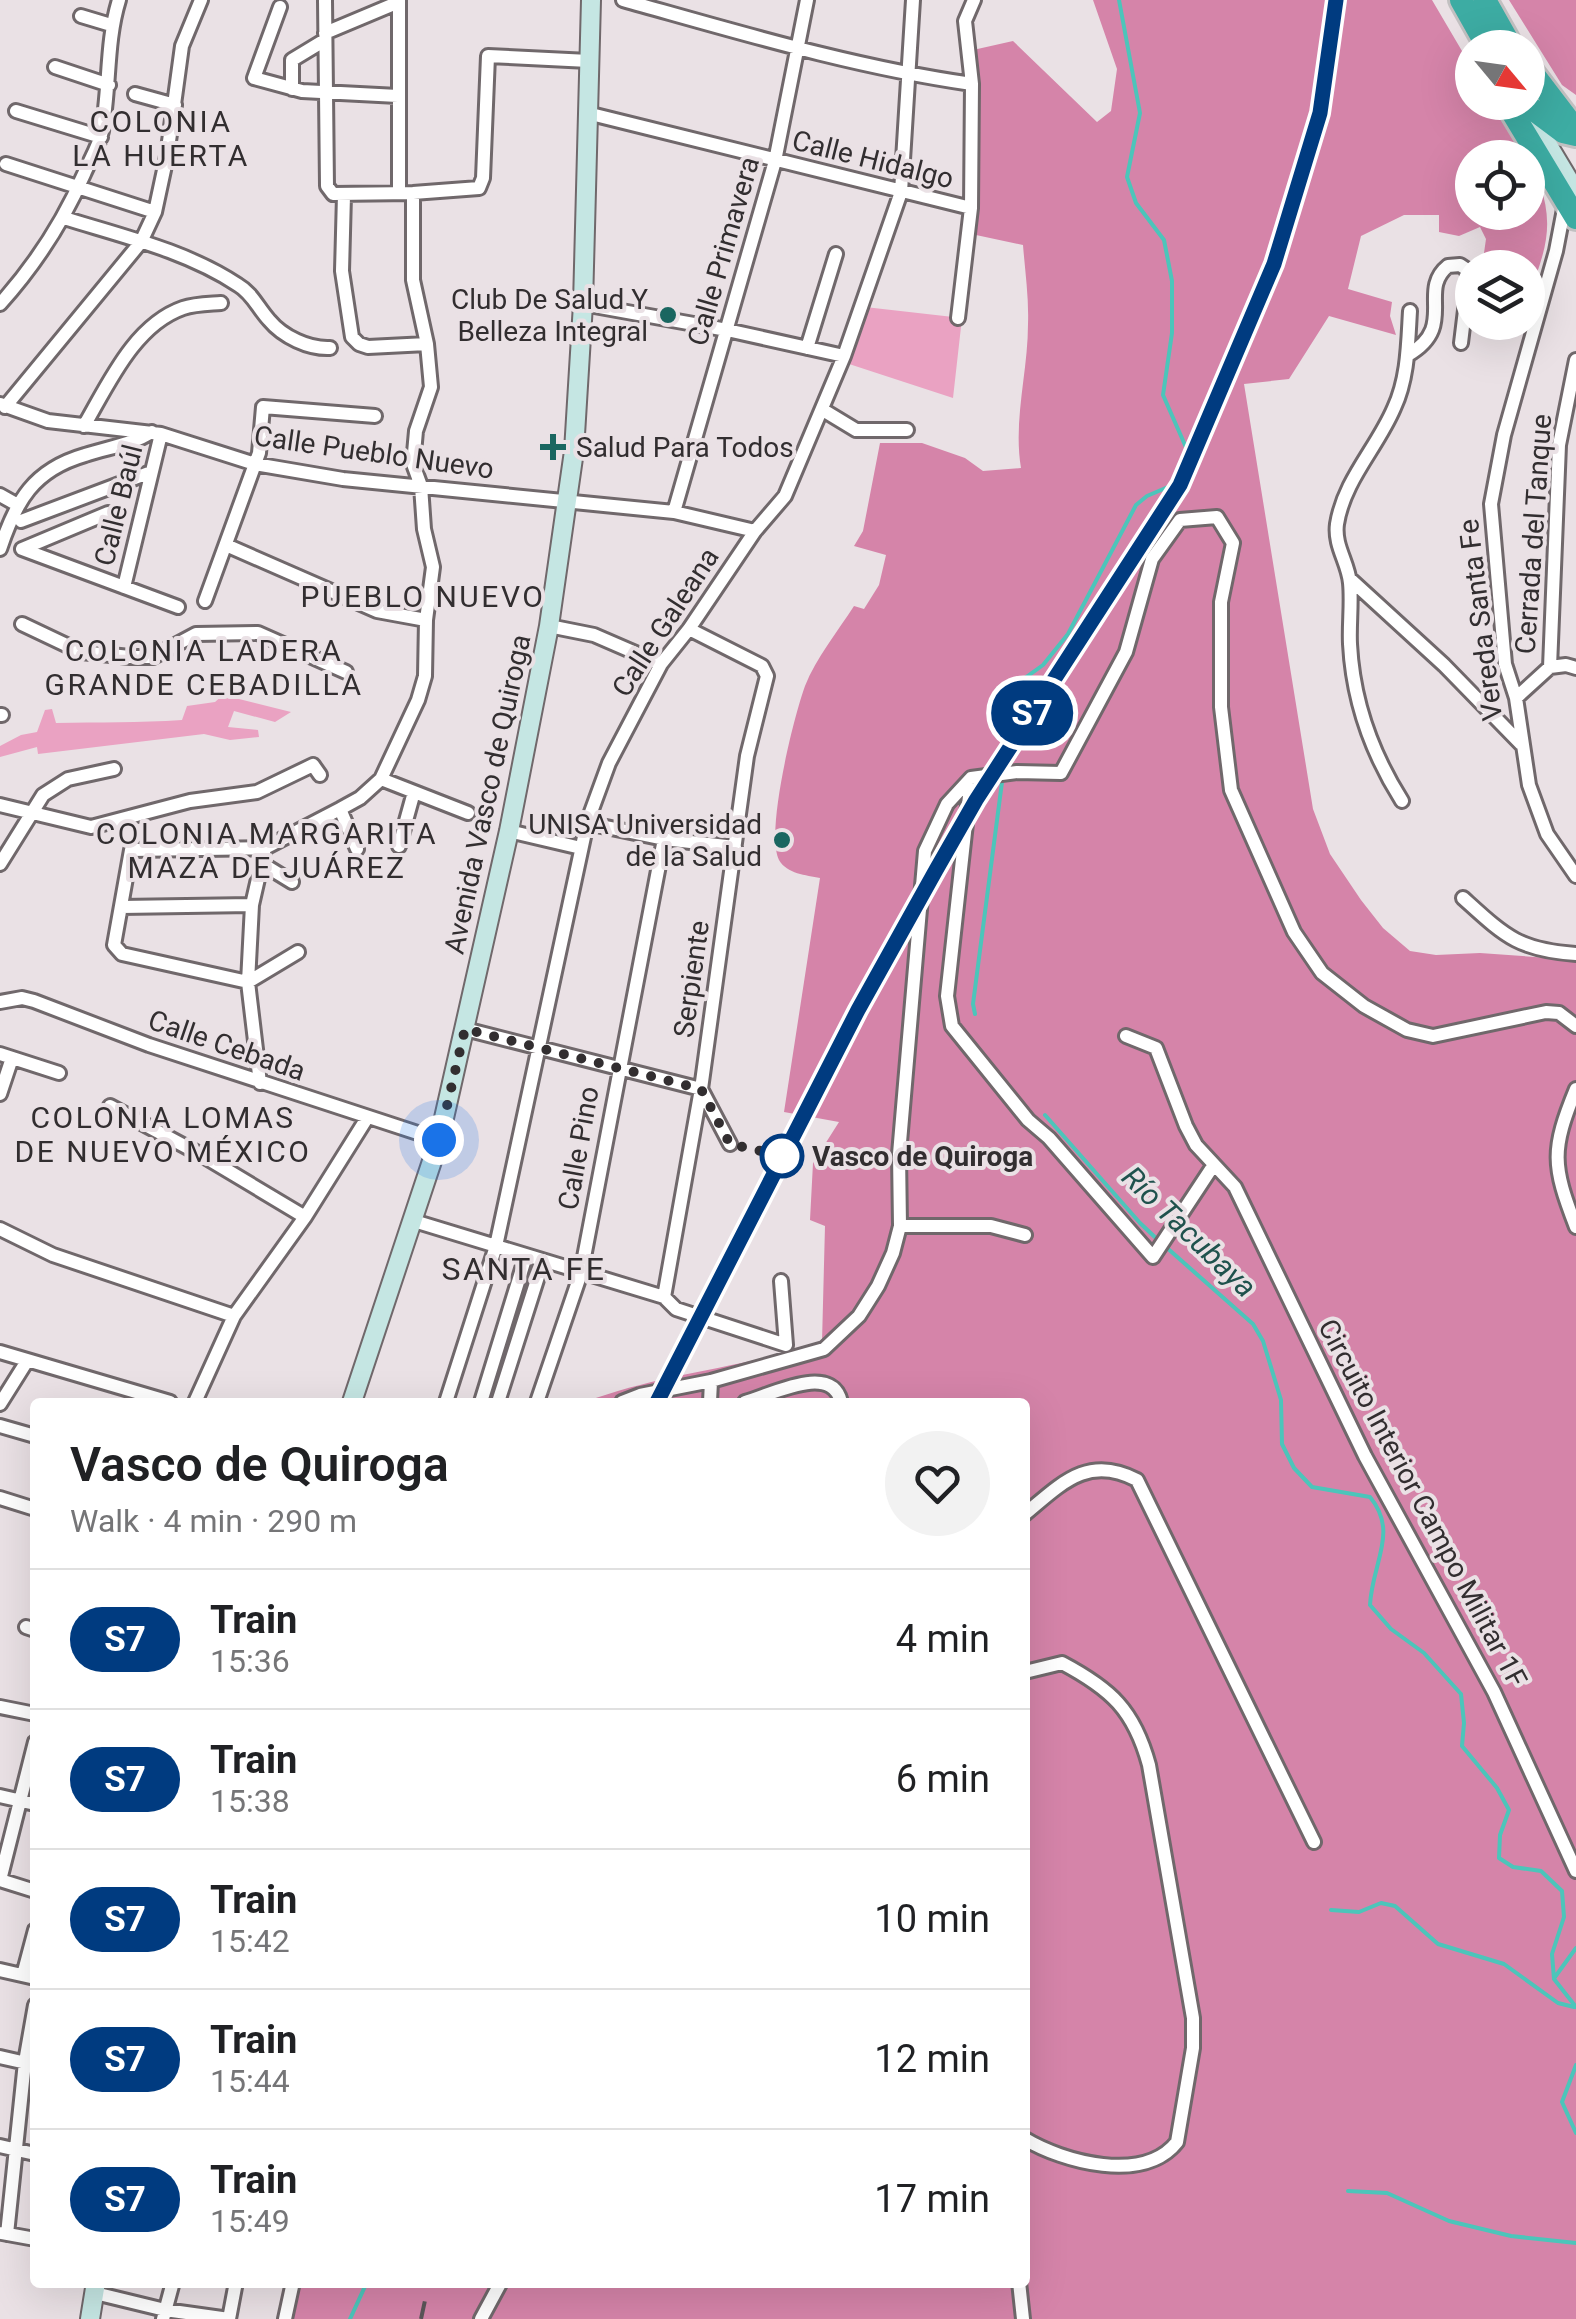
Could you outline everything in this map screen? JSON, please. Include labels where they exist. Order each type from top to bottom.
[{"type":"highway","points":[[1446,0],[1463,30]]},
{"type":"highway","points":[[1461,0],[1478,30]]},
{"type":"highway","points":[[1485,0],[1502,30]]},
{"type":"highway","points":[[1545,85],[1576,110]]},
{"type":"highway","points":[[1545,91],[1576,133]]},
{"type":"highway","points":[[1527,120],[1572,204]]},
{"type":"highway","points":[[1544,120],[1563,132],[1576,133]]},
{"type":"main road","name":"Avenida Vasco de Quiroga","points":[[353,1398],[439,1140],[509,831],[550,626],[569,501],[582,304],[592,0]]},
{"type":"main road","points":[[90,2319],[95,2288]]},
{"type":"street","points":[[0,304],[64,218],[100,137],[109,85],[112,25],[119,0]]},
{"type":"street","points":[[2,406],[141,242],[156,212],[182,46],[201,0]]},
{"type":"street","points":[[325,0],[327,186],[334,194],[482,186],[488,56],[589,61]]},
{"type":"street","points":[[623,0],[799,50],[972,84]]},
{"type":"street","name":"Calle Primavera","points":[[674,512],[776,161],[807,0]]},
{"type":"street","name":"Calle Galeana","points":[[447,1398],[496,1246],[587,822],[609,763],[661,664],[689,630],[754,531],[785,496],[844,356],[901,192],[913,0]]},
{"type":"street","points":[[958,318],[972,208],[972,84],[965,21],[974,0]]},
{"type":"street","points":[[292,88],[292,60],[325,37],[399,1],[398,96],[412,280],[427,344],[431,387],[413,447],[424,528],[434,567],[426,620],[424,676],[418,700],[381,779],[360,798],[265,848],[131,850],[114,944],[117,951],[248,982],[298,952]]},
{"type":"street","points":[[280,7],[254,78],[292,88],[398,96]]},
{"type":"street","points":[[80,16],[112,25]]},
{"type":"street","points":[[55,67],[109,85]]},
{"type":"street","points":[[135,94],[174,105]]},
{"type":"street","points":[[16,111],[100,137]]},
{"type":"street","name":"Calle Hidalgo","points":[[588,113],[972,208]]},
{"type":"street","points":[[6,164],[156,212]]},
{"type":"street","points":[[344,195],[342,271],[352,337],[368,346],[427,344]]},
{"type":"street","name":"Vereda Santa Fe","points":[[1521,744],[1516,698],[1505,664],[1491,504],[1504,434],[1572,204]]},
{"type":"street","points":[[64,218],[141,242],[235,282],[247,291],[272,324],[312,348],[330,348]]},
{"type":"street","points":[[807,348],[836,254]]},
{"type":"street","points":[[1408,355],[1426,344],[1434,331],[1437,278],[1448,266],[1460,265],[1468,277],[1461,343]]},
{"type":"street","points":[[84,426],[150,328],[183,308],[222,303]]},
{"type":"street","points":[[582,304],[844,356]]},
{"type":"street","points":[[1402,801],[1366,732],[1357,699],[1350,646],[1350,580],[1337,544],[1337,524],[1356,470],[1395,408],[1408,355],[1410,311]]},
{"type":"street","name":"Cerrada del Tanque","points":[[1516,698],[1550,667],[1560,445],[1576,360]]},
{"type":"street","name":"Calle Pueblo Nuevo","points":[[2,406],[48,421],[157,433],[255,464],[343,479],[674,512],[754,531]]},
{"type":"street","points":[[204,601],[255,464],[264,407],[376,416]]},
{"type":"street","points":[[822,410],[856,430],[907,430]]},
{"type":"street","points":[[0,550],[16,504],[30,486],[82,456],[157,433]]},
{"type":"street","name":"Calle Baúl","points":[[124,587],[152,472],[157,433]]},
{"type":"street","points":[[21,521],[152,472]]},
{"type":"street","points":[[0,495],[16,504]]},
{"type":"street","points":[[50,510],[59,534]]},
{"type":"street","points":[[108,513],[22,549],[178,606]]},
{"type":"street","points":[[632,1398],[664,1397],[824,1350],[859,1316],[878,1286],[893,1254],[900,1226],[899,1154],[925,851],[946,804],[971,778],[1017,772],[1061,774],[1126,652],[1152,559],[1180,520],[1218,517],[1234,543],[1221,602],[1222,707],[1231,790],[1294,932],[1322,972],[1364,1006],[1408,1030],[1434,1036],[1546,1012],[1558,1013],[1576,1026]]},
{"type":"street","points":[[226,546],[376,612],[426,620]]},
{"type":"street","name":"Vereda Santa Fe","points":[[1350,580],[1521,744]]},
{"type":"street","points":[[22,624],[80,652],[153,657],[196,634],[258,632],[346,672]]},
{"type":"street","points":[[550,626],[594,635],[661,664]]},
{"type":"street","name":"Serpiente","points":[[664,1296],[701,1089],[746,756],[767,676],[762,666],[689,630]]},
{"type":"street","points":[[1550,667],[1576,668]]},
{"type":"street","points":[[1521,744],[1528,786],[1547,834],[1576,876]]},
{"type":"street","points":[[0,805],[91,827],[190,801],[257,792],[313,765],[320,775]]},
{"type":"street","points":[[0,864],[43,795],[56,784],[114,770]]},
{"type":"street","points":[[971,778],[947,996],[952,1026],[1028,1120],[1049,1138],[1153,1257],[1213,1166]]},
{"type":"street","points":[[381,779],[468,813]]},
{"type":"street","points":[[399,846],[414,792]]},
{"type":"street","points":[[340,809],[358,849]]},
{"type":"street","points":[[587,822],[664,839],[736,846]]},
{"type":"street","points":[[509,831],[580,848]]},
{"type":"street","name":"Calle Pino","points":[[538,1398],[580,1273],[664,839]]},
{"type":"street","points":[[260,1082],[248,982],[252,906],[265,848]]},
{"type":"street","points":[[261,863],[292,882]]},
{"type":"street","points":[[1463,898],[1500,932],[1526,948],[1576,954]]},
{"type":"street","points":[[121,906],[252,906]]},
{"type":"street","name":"Calle Cebada","points":[[0,1002],[22,998],[439,1140]]},
{"type":"street","points":[[465,1029],[701,1089],[730,1144]]},
{"type":"street","name":"Circuito Interior Campo Militar 1F","points":[[1126,1036],[1156,1048],[1186,1126],[1213,1166],[1234,1187],[1365,1456],[1494,1692],[1576,1871]]},
{"type":"street","points":[[0,1094],[6,1056],[59,1073]]},
{"type":"street","points":[[1576,1089],[1558,1132],[1556,1160],[1561,1190],[1576,1227]]},
{"type":"street","points":[[110,1106],[305,1217]]},
{"type":"street","points":[[197,1398],[234,1316],[305,1217],[366,1118]]},
{"type":"street","points":[[414,1221],[664,1296],[676,1308],[786,1345],[781,1281]]},
{"type":"street","points":[[900,1226],[991,1226],[1026,1235]]},
{"type":"street","points":[[0,1229],[53,1255],[234,1316]]},
{"type":"street","points":[[482,1398],[526,1256]]},
{"type":"street","points":[[499,1398],[544,1261]]},
{"type":"street","points":[[0,1352],[156,1398]]},
{"type":"street","points":[[0,1404],[27,1362]]},
{"type":"street","points":[[489,1376],[505,1380]]},
{"type":"street","points":[[710,1398],[711,1381]]},
{"type":"street","points":[[759,1398],[813,1382],[828,1383],[840,1398]]},
{"type":"street","points":[[0,1426],[30,1435]]},
{"type":"street","points":[[1030,1510],[1064,1482],[1088,1469],[1124,1473],[1137,1480],[1314,1842]]},
{"type":"street","points":[[0,1498],[30,1507]]},
{"type":"street","points":[[1030,1671],[1062,1663],[1102,1684],[1139,1730],[1149,1765],[1193,2018],[1193,2048],[1176,2142],[1169,2152],[1136,2162],[1101,2166],[1050,2154],[1030,2142]]},
{"type":"street","points":[[0,1707],[30,1713]]},
{"type":"street","points":[[0,1796],[28,1802],[0,1880],[30,1889]]},
{"type":"street","points":[[0,1970],[29,1976]]},
{"type":"street","points":[[0,2056],[30,2063],[4,2233],[30,2239]]},
{"type":"street","points":[[0,2146],[30,2153]]},
{"type":"street","points":[[95,2288],[164,2314],[223,2318],[234,2288]]},
{"type":"street","points":[[164,2314],[171,2288]]},
{"type":"street","points":[[284,2319],[292,2288]]},
{"type":"street","points":[[481,2319],[497,2288]]},
{"type":"street","points":[[1020,2288],[1021,2318]]},
{"type":"shaded area","points":[[1093,0],[1432,0],[1455,39],[1455,120],[1505,120],[1517,140],[1455,140],[1455,230],[1473,230],[1459,236],[1439,232],[1439,215],[1404,215],[1361,236],[1348,289],[1392,302],[1390,316],[1396,335],[1329,316],[1289,379],[1244,384],[1313,809],[1330,854],[1383,928],[1410,951],[1576,960],[1576,2319],[288,2319],[299,2288],[1030,2288],[1030,1398],[597,1398],[822,1342],[825,1226],[810,1220],[813,1163],[839,1122],[784,1112],[820,878],[792,871],[779,860],[776,825],[788,747],[815,665],[854,606],[864,609],[879,585],[886,555],[854,546],[863,531],[880,443],[922,443],[965,458],[983,471],[1021,468],[1019,432],[1028,314],[1023,245],[976,235],[979,79],[973,50],[1013,41],[1097,122],[1111,111],[1117,69]]},
{"type":"shaded area","points":[[1509,0],[1576,0],[1576,95],[1562,85],[1545,58],[1545,30],[1528,30]]},
{"type":"shaded area","points":[[1545,202],[1547,220],[1544,250],[1484,250],[1486,239],[1482,230],[1545,230]]},
{"type":"shaded area","points":[[865,307],[962,318],[953,398],[846,363]]},
{"type":"shaded area","points":[[223,695],[291,712],[275,722],[234,711],[228,727],[258,730],[259,737],[230,740],[204,734],[38,754],[37,747],[0,757],[0,746],[37,732],[45,710],[52,709],[56,723],[182,720],[187,706],[215,702]]},
{"type":"waterway","name":"Río Tacubaya","points":[[975,1014],[973,1004],[1005,759],[1006,735],[997,712],[1003,694],[1043,665],[1068,634],[1136,505],[1182,481],[1192,461],[1163,395],[1172,333],[1172,281],[1164,240],[1136,203],[1127,177],[1140,113],[1119,0]]},
{"type":"waterway","name":"Río Tacubaya","points":[[1045,1115],[1159,1241]]},
{"type":"waterway","name":"Río Tacubaya","points":[[1166,1247],[1253,1324],[1263,1341],[1281,1400],[1282,1444],[1294,1468],[1312,1487],[1370,1497],[1378,1510],[1383,1523],[1382,1548],[1370,1605],[1391,1629],[1424,1653],[1461,1694],[1462,1746],[1497,1788],[1509,1810],[1500,1835],[1499,1858],[1513,1867],[1541,1871],[1562,1891],[1564,1917],[1552,1954],[1554,1979],[1576,2007]]},
{"type":"waterway","points":[[1331,1910],[1359,1912],[1381,1903],[1395,1906],[1438,1944],[1504,1964],[1558,2003],[1574,2007]]},
{"type":"waterway","points":[[1555,1977],[1576,1948]]},
{"type":"waterway","name":"Río Tacubaya","points":[[1576,2065],[1562,2102],[1576,2133]]},
{"type":"waterway","points":[[1348,2191],[1387,2193],[1449,2221],[1511,2236],[1576,2243]]},
{"type":"waterway","points":[[350,2319],[364,2288]]},
{"type":"railway","points":[[659,1398],[858,1010],[936,869],[976,800],[1180,485],[1274,264],[1320,113],[1336,0]]},
{"type":"railway","points":[[421,2319],[428,2288]]},
{"type":"train","name":"S7","points":[[659,1398],[858,1010],[936,870],[976,800],[1180,485],[1274,264],[1320,113],[1336,0]]},
{"type":"place","name":"Club De Salud Y Belleza Integral","points":[[668,315]]},
{"type":"place","name":"Salud Para Todos","points":[[553,447]]},
{"type":"place","name":"UNISA Universidad de la Salud","points":[[782,840]]},
{"type":"place","name":"Vasco de Quiroga","points":[[782,1156]]},
{"type":"district","name":"COLONIA LA HUERTA","points":[[161,139]]},
{"type":"district","name":"PUEBLO NUEVO","points":[[423,597]]},
{"type":"district","name":"COLONIA LADERA GRANDE CEBADILLA","points":[[204,668]]},
{"type":"district","name":"COLONIA MARGARITA MAZA DE JUÁREZ","points":[[267,851]]},
{"type":"district","name":"COLONIA LOMAS DE NUEVO MÉXICO","points":[[163,1135]]},
{"type":"district","name":"SANTA FE","points":[[524,1269]]},
{"type":"route","points":[[439,1140],[465,1029],[701,1089],[730,1144],[782,1156]]}]
